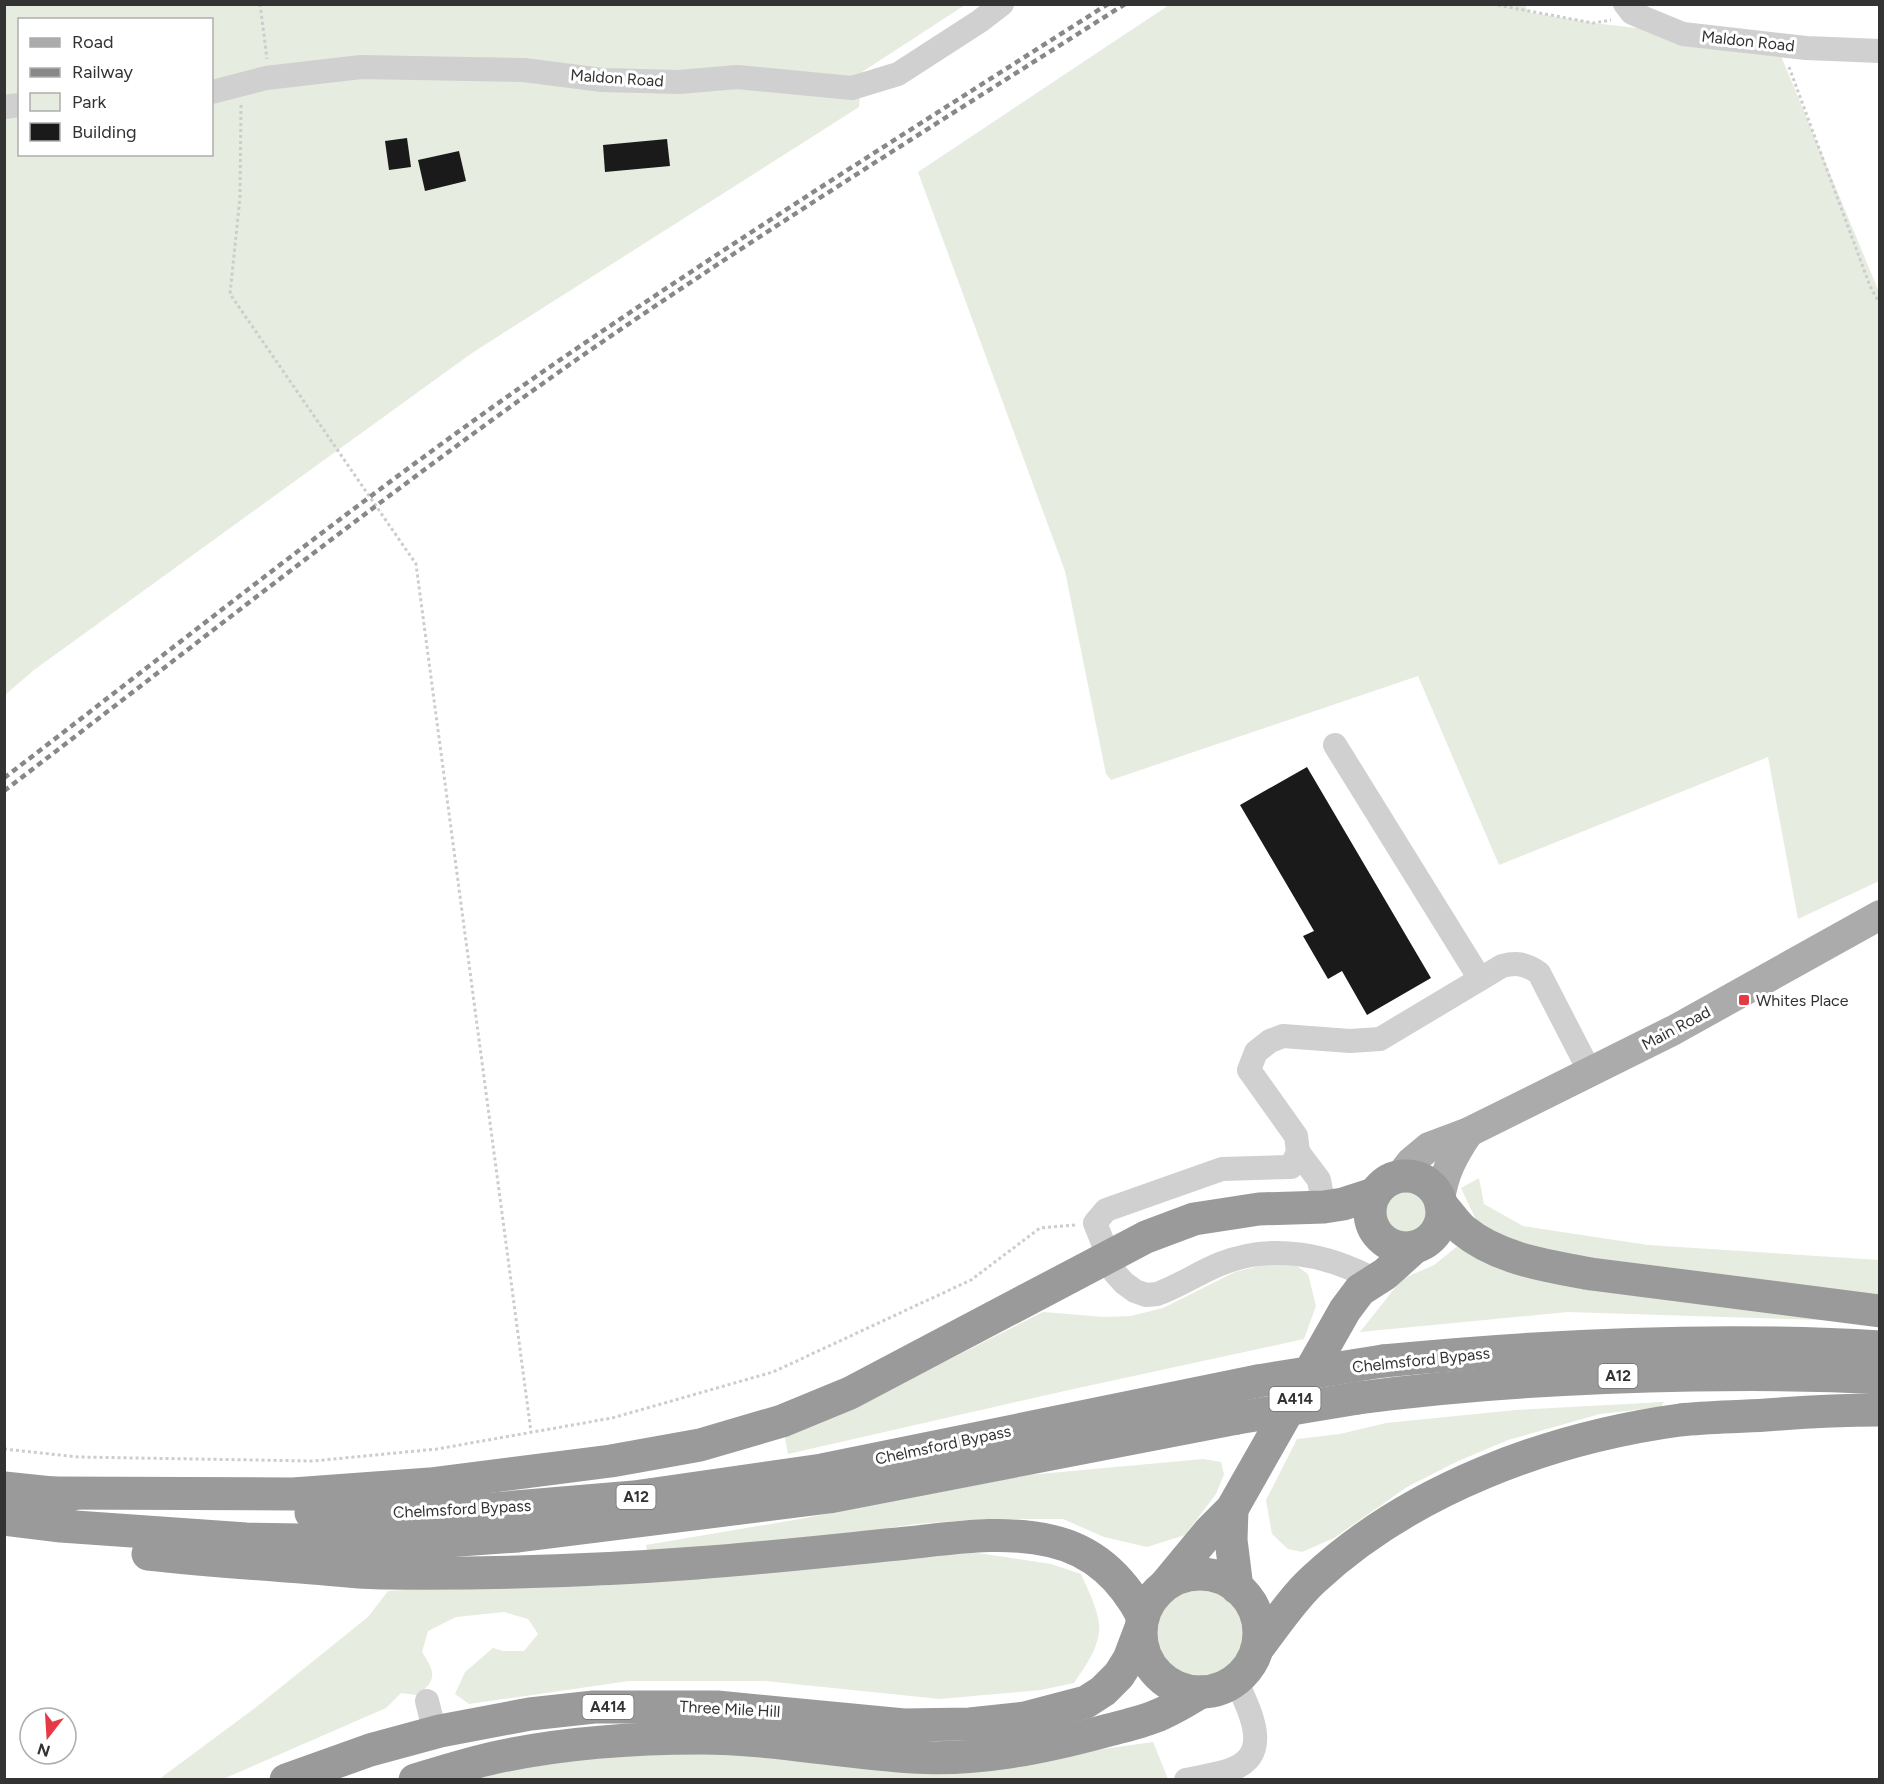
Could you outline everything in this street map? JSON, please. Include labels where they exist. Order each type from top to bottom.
[{"type":"highway","points":[[1410,1176],[1426,1182],[1437,1192],[1441,1203],[1442,1220],[1431,1238],[1415,1247],[1397,1247],[1380,1238],[1373,1227],[1369,1213],[1387,1185],[1410,1176]]},
{"type":"highway","name":"A12","points":[[50,1493],[293,1494],[430,1485],[611,1461],[700,1445],[782,1421],[850,1393],[1146,1237],[1194,1220],[1259,1209],[1324,1207],[1354,1201],[1387,1185]]},
{"type":"highway","points":[[1441,1203],[1462,1228],[1478,1241],[1516,1257],[1544,1265],[1591,1274],[1880,1311]]},
{"type":"highway","name":"A414","points":[[1366,1281],[1373,1227]]},
{"type":"highway","name":"A414","points":[[1166,1584],[1209,1532],[1232,1509],[1345,1310],[1366,1281],[1415,1247]]},
{"type":"highway","name":"Chelmsford Bypass","points":[[4,1488],[254,1513],[444,1513],[634,1497],[822,1470],[1258,1381],[1383,1361],[1448,1355],[1716,1343],[1880,1347]]},
{"type":"highway","name":"Chelmsford Bypass","points":[[4,1519],[61,1526],[246,1539],[431,1542],[518,1536],[829,1497],[1237,1418],[1433,1388],[1593,1377],[1810,1374],[1880,1378]]},
{"type":"highway","points":[[4,1536],[226,1562],[384,1573],[613,1569],[741,1560],[961,1536],[994,1535],[1050,1540],[1076,1548],[1116,1576],[1129,1593],[1142,1623],[1143,1652],[1155,1672],[1177,1688],[1201,1692],[1218,1690],[1236,1680],[1249,1666],[1257,1649],[1312,1580],[1357,1542],[1416,1506],[1495,1467],[1584,1439],[1680,1420],[1880,1410]]},
{"type":"highway","name":"A414","points":[[1232,1509],[1231,1540],[1237,1588]]},
{"type":"highway","points":[[1142,1623],[1154,1595],[1166,1584],[1180,1577],[1194,1574],[1217,1577],[1237,1588],[1255,1611],[1259,1629],[1257,1649]]},
{"type":"highway","name":"Three Mile Hill","points":[[286,1779],[370,1750],[435,1733],[530,1714],[606,1707],[717,1707],[903,1725],[970,1724],[1025,1718],[1086,1702],[1103,1691],[1119,1675],[1129,1659],[1142,1623]]},
{"type":"highway","name":"Three Mile Hill","points":[[415,1779],[495,1758],[620,1741],[702,1738],[887,1756],[975,1757],[1051,1744],[1120,1727],[1160,1715],[1201,1692]]},
{"type":"main road","name":"Main Road","points":[[1387,1185],[1429,1147],[1469,1132],[1674,1030],[1880,915]]},
{"type":"main road","points":[[1441,1203],[1442,1185],[1449,1163],[1469,1132]]},
{"type":"street","name":"Maldon Road","points":[[213,92],[270,78],[362,67],[524,70],[602,80],[678,82],[737,77],[852,88],[898,74],[980,21],[1002,4]]},
{"type":"street","name":"Maldon Road","points":[[1629,9],[1683,34],[1781,45],[1880,51]]},
{"type":"street","points":[[1335,745],[1480,979]]},
{"type":"street","points":[[1324,1207],[1319,1180],[1298,1152],[1296,1136],[1249,1070],[1256,1052],[1270,1041],[1283,1036],[1350,1041],[1380,1039],[1502,966],[1516,963],[1530,966],[1539,973],[1590,1072]]},
{"type":"street","points":[[1298,1152],[1291,1167],[1222,1169],[1106,1210],[1095,1223],[1115,1273],[1136,1291],[1157,1294],[1220,1264],[1263,1252],[1322,1257],[1366,1281]]},
{"type":"street","points":[[1186,1779],[1228,1770],[1242,1764],[1251,1754],[1255,1745],[1254,1726],[1236,1680]]},
{"type":"street","points":[[427,1701],[435,1733]]},
{"type":"path","points":[[260,4],[270,78]]},
{"type":"path","points":[[1492,4],[1593,23],[1610,20],[1629,9]]},
{"type":"path","points":[[1781,45],[1866,275],[1880,304]]},
{"type":"path","points":[[241,85],[240,197],[230,294],[416,564],[531,1432]]},
{"type":"path","points":[[4,1449],[78,1457],[313,1461],[438,1449],[612,1418],[772,1372],[971,1280],[1040,1228],[1095,1223]]},
{"type":"green space","points":[[5,5],[965,5],[862,72],[859,107],[472,353],[34,670],[5,695]]},
{"type":"green space","points":[[1169,5],[1525,5],[1528,12],[1593,23],[1776,44],[1879,292],[1879,881],[1798,919],[1768,757],[1499,865],[1418,676],[1111,780],[1106,774],[1065,571],[918,172]]},
{"type":"green space","points":[[1479,1178],[1484,1204],[1523,1226],[1648,1245],[1879,1260],[1879,1320],[1568,1312],[1360,1332],[1402,1279],[1434,1265],[1459,1245],[1478,1224],[1461,1188]]},
{"type":"green space","points":[[1406,1189],[1422,1196],[1429,1212],[1422,1228],[1406,1235],[1390,1228],[1383,1212],[1390,1196]]},
{"type":"green space","points":[[1276,1262],[1297,1266],[1308,1274],[1316,1306],[1304,1339],[788,1454],[784,1432],[897,1386],[1043,1312],[1104,1317],[1131,1316],[1163,1308],[1235,1272]]},
{"type":"green space","points":[[1664,1402],[1661,1407],[1600,1414],[1508,1440],[1456,1462],[1407,1487],[1334,1538],[1302,1552],[1288,1549],[1272,1534],[1266,1500],[1297,1439],[1340,1434],[1386,1423],[1516,1410]]},
{"type":"green space","points":[[1203,1459],[1221,1462],[1224,1474],[1216,1494],[1185,1535],[1147,1547],[1104,1537],[1063,1519],[982,1519],[916,1524],[747,1549],[648,1557],[646,1545],[800,1519],[1028,1475]]},
{"type":"green space","points":[[958,1550],[1051,1564],[1081,1574],[1096,1610],[1099,1632],[1093,1653],[1074,1683],[1041,1690],[940,1699],[765,1681],[629,1681],[469,1704],[455,1694],[465,1672],[493,1648],[503,1651],[524,1651],[538,1634],[528,1619],[504,1612],[456,1617],[428,1631],[422,1652],[430,1665],[432,1675],[428,1685],[417,1695],[401,1693],[386,1708],[223,1779],[158,1780],[255,1708],[368,1617],[388,1591],[465,1587],[601,1586]]},
{"type":"green space","points":[[1199,1589],[1217,1592],[1232,1602],[1242,1617],[1245,1635],[1242,1653],[1232,1668],[1217,1678],[1199,1681],[1181,1678],[1166,1668],[1156,1653],[1153,1635],[1156,1617],[1166,1602],[1181,1592]]},
{"type":"green space","points":[[1153,1742],[1168,1779],[473,1780],[542,1759],[673,1753],[741,1753],[969,1768]]},
{"type":"building","points":[[407,138],[411,167],[389,170],[385,141]]},
{"type":"building","points":[[667,139],[670,166],[605,172],[603,145]]},
{"type":"building","points":[[459,151],[466,181],[425,191],[418,160]]},
{"type":"building","points":[[1307,767],[1431,978],[1367,1015],[1342,971],[1328,979],[1303,936],[1314,931],[1240,805]]},
{"type":"railway","points":[[4,778],[286,560],[500,402],[706,262],[1108,4]]},
{"type":"railway","points":[[4,791],[359,518],[576,360],[780,224],[1125,4]]},
{"type":"place","name":"Whites Place","points":[[1744,1000]]}]
